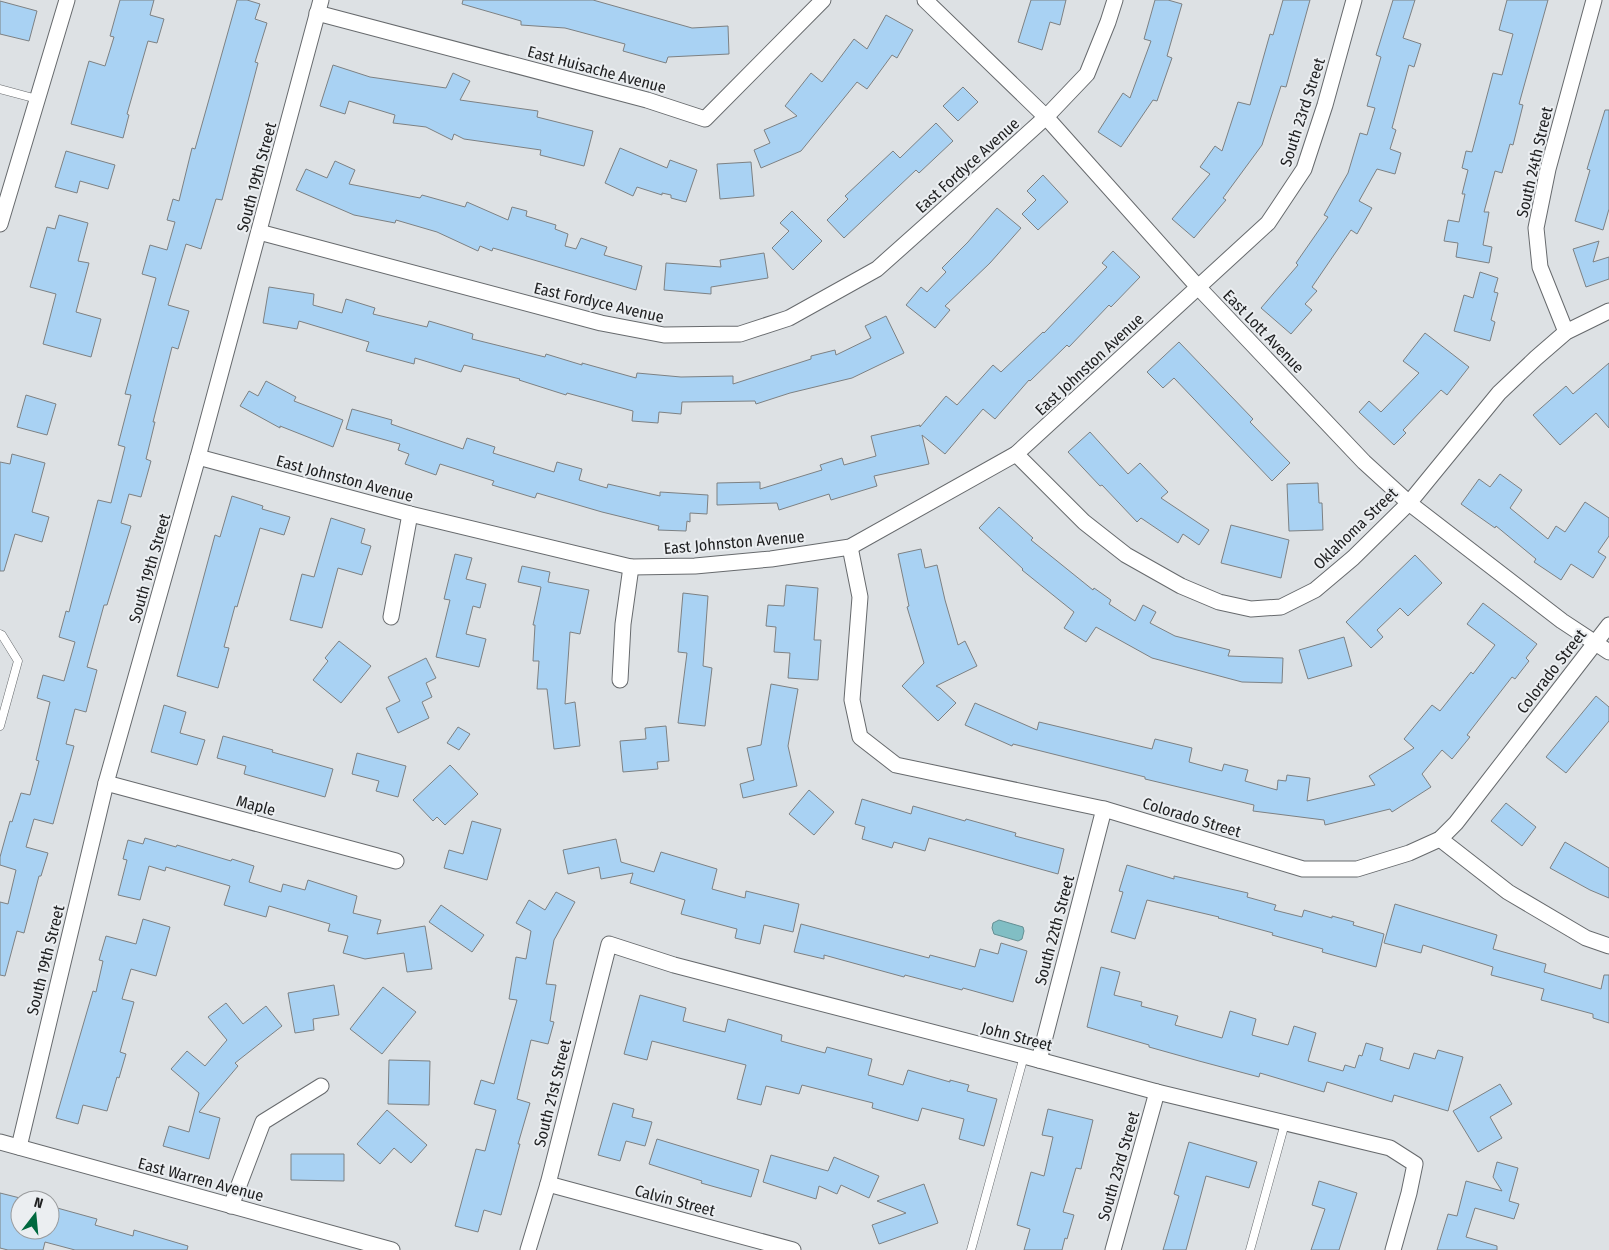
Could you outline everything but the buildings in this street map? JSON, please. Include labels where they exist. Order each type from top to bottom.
[{"type":"street","points":[[0,224],[67,0]]},
{"type":"street","name":"East Huisache Avenue","points":[[319,6],[705,118],[823,0]]},
{"type":"street","name":"East Lott Avenue","points":[[925,0],[1046,117],[1198,287],[1364,462],[1408,502],[1562,622],[1609,652]]},
{"type":"street","name":"East Fordyce Avenue","points":[[260,232],[601,323],[664,335],[740,334],[789,318],[877,269],[1046,117],[1087,74],[1108,22],[1114,0]]},
{"type":"street","name":"South 23rd Street","points":[[1198,287],[1268,223],[1304,169],[1326,105],[1354,0]]},
{"type":"street","name":"South 24th Street","points":[[1566,332],[1540,267],[1536,228],[1548,169],[1594,0]]},
{"type":"street","name":"South 19th Street","points":[[18,1147],[106,783],[260,232],[319,6]]},
{"type":"street","name":"East Johnston Avenue","points":[[198,457],[410,514],[630,567],[695,566],[771,559],[850,547],[1016,454],[1198,287]]},
{"type":"street","name":"Oklahoma Street","points":[[1016,454],[1084,522],[1126,554],[1181,586],[1219,602],[1252,609],[1281,607],[1315,590],[1353,558],[1408,502],[1499,393],[1566,332],[1609,311]]},
{"type":"street","points":[[391,617],[410,514]]},
{"type":"street","name":"Colorado Street","points":[[850,547],[860,597],[852,700],[860,737],[896,765],[1104,809],[1303,869],[1357,869],[1409,853],[1440,839],[1456,823],[1609,625]]},
{"type":"street","points":[[620,680],[623,624],[630,567]]},
{"type":"street","name":"Maple","points":[[106,783],[396,861]]},
{"type":"street","name":"South 22th Street","points":[[1031,1058],[1104,809]]},
{"type":"street","points":[[1440,839],[1508,892],[1586,938],[1609,946]]},
{"type":"street","name":"John Street","points":[[609,944],[674,965],[1157,1092],[1390,1148],[1415,1164],[1393,1250]]},
{"type":"street","name":"South 21st Street","points":[[528,1250],[548,1184],[609,944]]},
{"type":"street","points":[[231,1206],[263,1122],[321,1086]]},
{"type":"street","name":"South 23rd Street","points":[[1113,1250],[1157,1092]]},
{"type":"street","name":"East Warren Avenue","points":[[0,1142],[392,1250]]},
{"type":"street","name":"Calvin Street","points":[[548,1184],[794,1250]]},
{"type":"lane","points":[[0,89],[37,99]]},
{"type":"lane","points":[[0,634],[18,661],[0,726]]},
{"type":"lane","points":[[971,1250],[1031,1058]]},
{"type":"lane","points":[[1250,1250],[1285,1123]]},
{"type":"water","points":[[999,920],[1023,927],[1022,939],[1018,941],[994,934],[993,923]]}]
